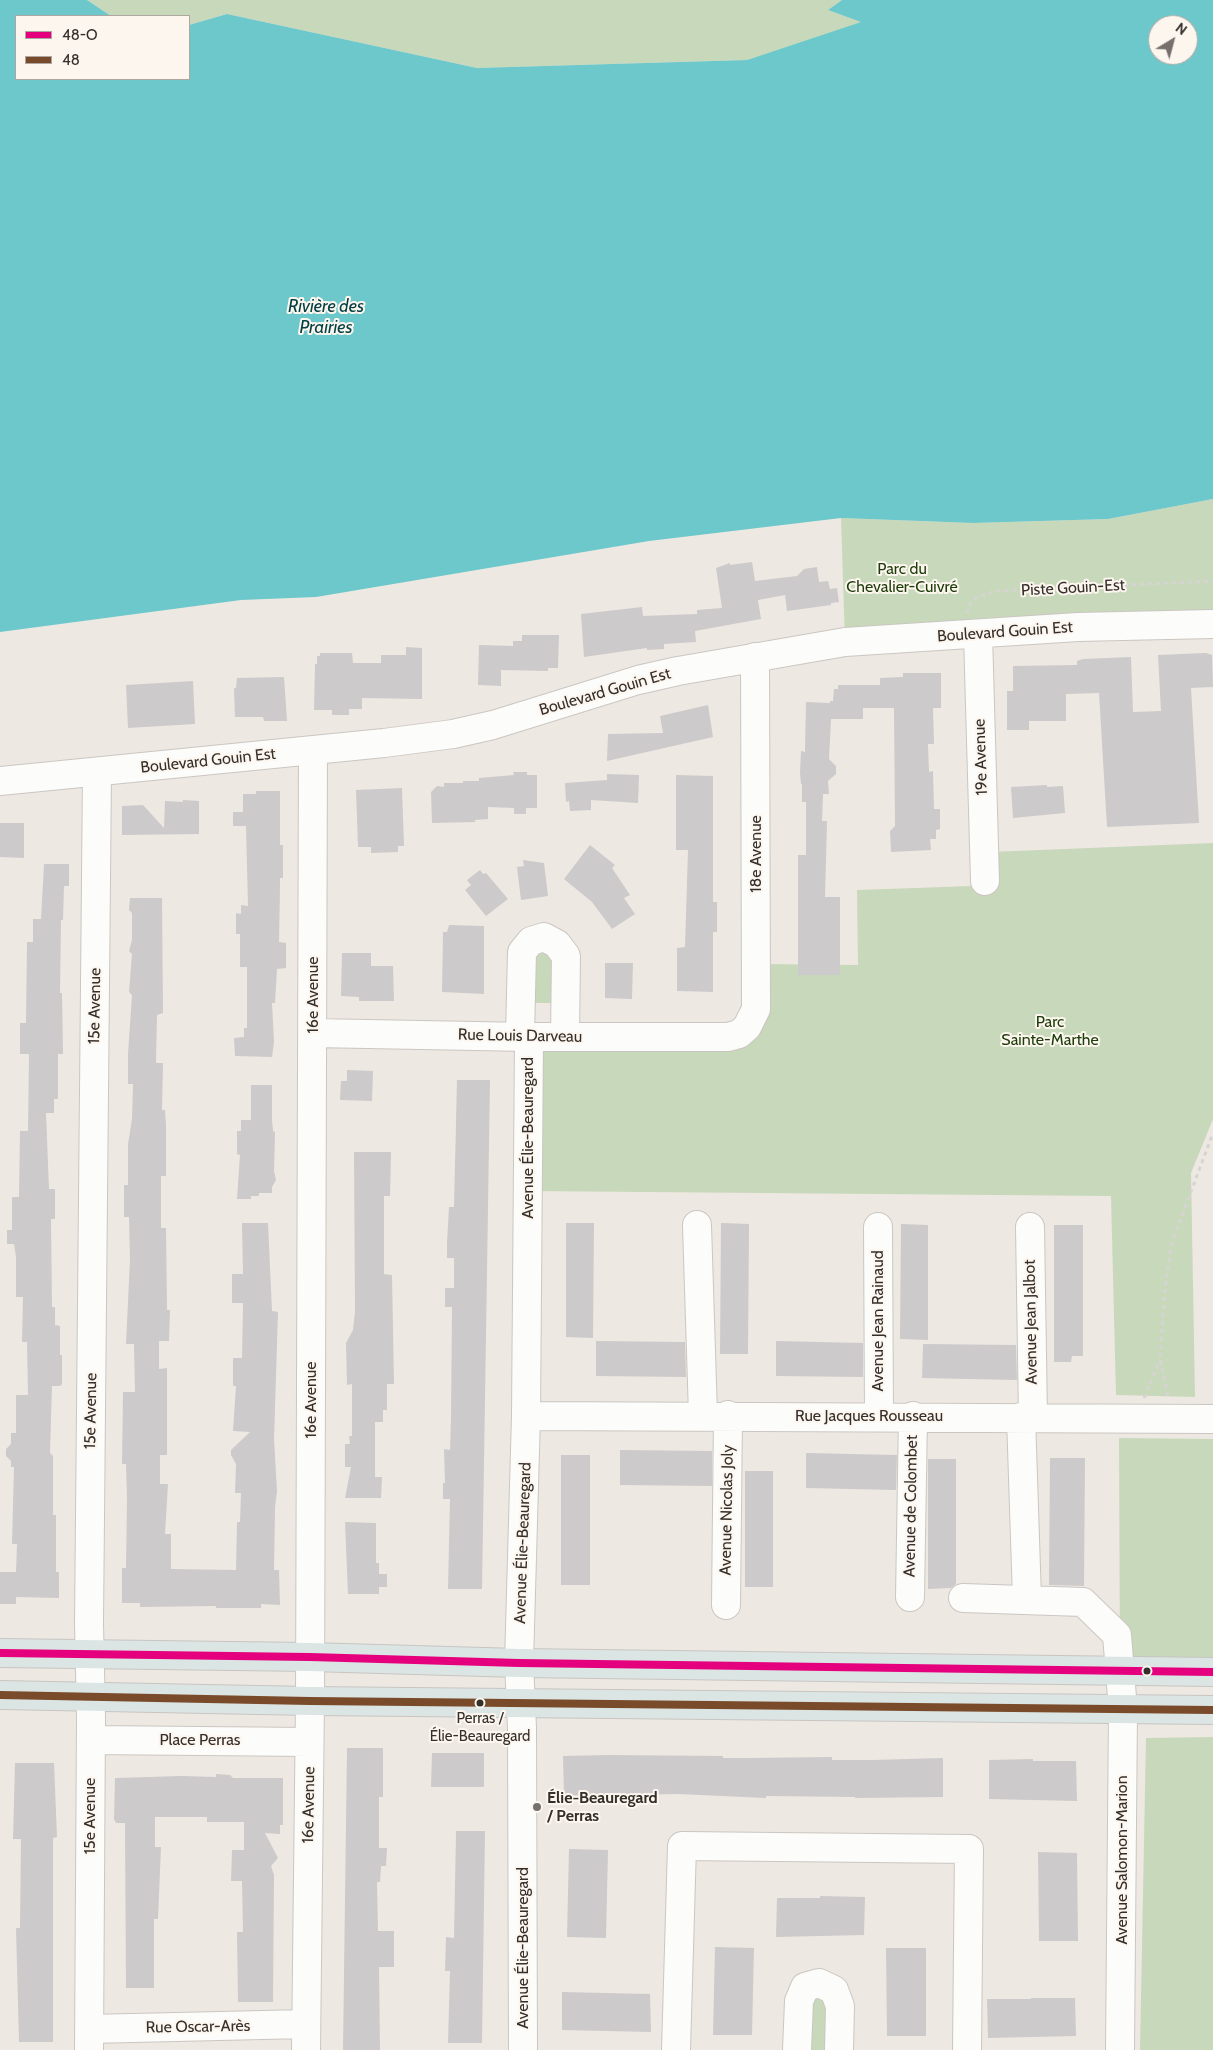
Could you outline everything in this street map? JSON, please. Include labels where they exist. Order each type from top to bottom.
[{"type":"main road","points":[[0,1653],[310,1656],[519,1663],[1213,1672]]},
{"type":"main road","points":[[0,1695],[310,1701],[1213,1710]]},
{"type":"street","name":"Boulevard Gouin Est","points":[[0,781],[313,751],[453,734],[529,715],[638,680],[716,663],[845,642],[1078,627],[1213,624]]},
{"type":"street","name":"19e Avenue","points":[[969,634],[985,881]]},
{"type":"street","name":"18e Avenue","points":[[728,1037],[739,1034],[747,1027],[756,1009],[755,657]]},
{"type":"street","name":"16e Avenue","points":[[306,2037],[310,1742],[313,751]]},
{"type":"street","name":"15e Avenue","points":[[89,2040],[91,1740],[89,1696],[97,772]]},
{"type":"street","name":"Avenue Élie-Beauregard","points":[[523,2050],[522,1703],[519,1663],[526,1416],[522,952],[531,941],[544,937],[557,944],[566,956],[565,1036]]},
{"type":"street","name":"Rue Louis Darveau","points":[[313,1033],[728,1037]]},
{"type":"street","name":"Avenue Nicolas Joly","points":[[696,1225],[715,1415],[726,1606]]},
{"type":"street","name":"Avenue Jean Rainaud","points":[[878,1227],[879,1416]]},
{"type":"street","name":"Avenue Jean Jalbot","points":[[1027,1599],[1030,1227]]},
{"type":"street","name":"Rue Jacques Rousseau","points":[[526,1416],[715,1415],[1213,1419]]},
{"type":"street","name":"Avenue de Colombet","points":[[910,1597],[913,1416]]},
{"type":"street","name":"Avenue Salomon-Marion","points":[[963,1598],[1083,1602],[1117,1635],[1123,1710],[1120,2050]]},
{"type":"street","name":"Place Perras","points":[[91,1740],[310,1742]]},
{"type":"street","points":[[676,2050],[682,1846],[969,1849],[967,2050]]},
{"type":"street","points":[[797,2050],[799,2001],[805,1987],[819,1983],[834,1990],[840,2006],[839,2050]]},
{"type":"street","name":"Rue Oscar-Arès","points":[[89,2040],[306,2037]]},
{"type":"path","name":"Piste Gouin-Est","points":[[969,634],[969,605],[977,597],[986,593],[1213,581]]},
{"type":"path","points":[[1172,1419],[1160,1360],[1164,1297],[1171,1245],[1213,1133]]},
{"type":"path","points":[[1135,1418],[1160,1360]]},
{"type":"green space","points":[[87,0],[842,0],[828,10],[862,22],[747,60],[477,68],[227,14],[190,25],[190,15],[110,15]]},
{"type":"green space","name":"Parc du Chevalier-Cuivré","points":[[1213,499],[1213,624],[845,642],[841,518],[973,523],[1108,519]]},
{"type":"green space","name":"Parc Sainte-Marthe","points":[[1213,843],[1213,1119],[1191,1173],[1195,1397],[1116,1395],[1111,1196],[528,1191],[529,1037],[739,1034],[757,964],[858,965],[857,890],[972,886],[985,881],[990,852]]},
{"type":"green space","points":[[536,952],[554,953],[553,1003],[535,1003]]},
{"type":"green space","points":[[1119,1438],[1213,1439],[1213,1672],[1120,1671]]},
{"type":"green space","points":[[1213,1737],[1213,2050],[1140,2050],[1146,1738]]},
{"type":"green space","points":[[816,1997],[826,2001],[826,2050],[811,2050],[812,2002]]},
{"type":"water","name":"Rivière des Prairies","points":[[0,0],[87,0],[110,15],[15,15],[15,80],[190,80],[190,25],[227,14],[477,68],[747,60],[861,22],[828,10],[842,0],[1213,0],[1213,499],[1108,519],[973,523],[841,518],[649,541],[316,597],[241,600],[0,632]]},
{"type":"building","points":[[752,562],[755,581],[797,576],[804,569],[817,567],[819,582],[828,581],[830,589],[837,588],[839,602],[831,603],[831,605],[787,611],[785,595],[758,600],[761,619],[695,631],[696,642],[664,644],[664,649],[647,650],[647,648],[584,657],[581,614],[642,607],[643,616],[697,614],[697,610],[722,608],[716,568],[730,563],[730,565]]},
{"type":"building","points":[[522,635],[559,635],[558,668],[548,668],[548,671],[501,670],[501,686],[478,685],[479,645],[513,646],[513,641],[522,641]]},
{"type":"building","points":[[406,647],[422,648],[422,699],[362,698],[362,709],[349,709],[349,715],[332,715],[332,710],[314,710],[315,664],[317,664],[317,656],[320,656],[320,653],[352,653],[353,663],[381,663],[381,655],[406,655]]},
{"type":"building","points":[[1206,653],[1212,655],[1213,687],[1191,688],[1199,823],[1107,827],[1099,693],[1066,694],[1066,721],[1029,721],[1029,730],[1007,730],[1007,691],[1013,691],[1013,666],[1077,665],[1077,661],[1083,659],[1131,657],[1133,712],[1161,711],[1158,655]]},
{"type":"building","points":[[903,673],[941,673],[941,708],[933,708],[934,744],[928,744],[929,772],[933,771],[934,809],[940,809],[940,829],[936,830],[936,839],[930,839],[931,850],[891,852],[890,831],[895,826],[894,708],[863,708],[863,719],[831,719],[829,759],[836,766],[836,774],[828,781],[829,794],[823,794],[822,821],[827,821],[825,897],[840,897],[840,975],[798,975],[798,855],[806,855],[806,802],[802,802],[800,773],[801,751],[805,752],[806,702],[830,703],[830,701],[833,701],[834,689],[838,689],[838,685],[880,685],[880,678],[903,677]]},
{"type":"building","points":[[284,677],[287,721],[264,721],[263,717],[235,717],[234,688],[236,688],[237,678]]},
{"type":"building","points":[[193,681],[195,724],[128,728],[126,685]]},
{"type":"building","points":[[708,705],[713,737],[607,761],[608,734],[663,733],[660,716]]},
{"type":"building","points":[[513,772],[527,772],[527,775],[537,775],[537,808],[526,808],[526,814],[514,814],[514,808],[488,807],[488,819],[475,820],[475,822],[432,823],[431,792],[437,786],[444,787],[444,783],[479,781],[479,778],[514,775]]},
{"type":"building","points":[[607,774],[639,775],[638,803],[591,800],[591,810],[570,811],[569,801],[566,802],[565,783],[607,780]]},
{"type":"building","points":[[676,775],[713,776],[713,902],[717,902],[717,932],[713,932],[713,992],[677,991],[677,948],[685,947],[688,850],[676,850]]},
{"type":"building","points":[[1047,785],[1047,787],[1063,786],[1065,813],[1013,818],[1011,787]]},
{"type":"building","points":[[402,788],[404,846],[398,846],[398,852],[371,853],[371,847],[358,847],[356,790]]},
{"type":"building","points":[[256,791],[280,791],[280,845],[283,845],[283,878],[280,878],[279,942],[286,943],[286,968],[277,969],[275,1003],[272,1003],[274,1042],[272,1057],[235,1056],[234,1038],[244,1037],[244,1028],[247,1028],[247,967],[240,967],[240,934],[236,934],[236,913],[241,914],[241,905],[248,906],[246,826],[233,826],[233,812],[243,812],[243,794],[256,794]]},
{"type":"building","points":[[183,800],[199,801],[199,834],[122,835],[122,806],[143,805],[164,828],[165,801],[183,802]]},
{"type":"building","points":[[0,823],[24,823],[24,858],[0,857]]},
{"type":"building","points":[[590,845],[615,865],[612,868],[630,895],[624,898],[635,914],[612,929],[592,902],[564,879]]},
{"type":"building","points":[[523,860],[544,863],[548,896],[521,900],[517,867],[524,866]]},
{"type":"building","points":[[44,864],[69,864],[69,886],[64,886],[63,920],[61,920],[60,993],[62,993],[63,1054],[58,1054],[58,1099],[54,1099],[54,1113],[46,1113],[49,1189],[55,1189],[55,1219],[51,1219],[52,1307],[55,1307],[55,1325],[60,1326],[60,1355],[62,1355],[62,1384],[60,1386],[52,1386],[50,1453],[53,1456],[53,1515],[56,1515],[56,1572],[59,1572],[59,1598],[16,1597],[16,1604],[0,1604],[0,1572],[16,1572],[17,1544],[12,1544],[14,1467],[11,1467],[11,1461],[6,1456],[6,1449],[11,1444],[11,1433],[16,1433],[16,1395],[28,1395],[27,1342],[22,1342],[23,1297],[16,1297],[16,1257],[14,1244],[7,1244],[7,1230],[12,1230],[12,1197],[19,1197],[20,1131],[28,1131],[29,1054],[20,1054],[20,1023],[26,1023],[27,942],[33,942],[33,919],[41,919]]},
{"type":"building","points":[[480,870],[483,874],[486,873],[508,899],[486,916],[465,890],[471,885],[467,880]]},
{"type":"building","points":[[130,898],[162,898],[163,1013],[157,1015],[156,1063],[163,1063],[162,1110],[165,1110],[166,1125],[166,1176],[161,1176],[161,1228],[166,1228],[167,1310],[170,1310],[169,1341],[159,1341],[159,1369],[167,1368],[167,1455],[160,1455],[160,1484],[168,1484],[165,1534],[171,1534],[171,1569],[236,1570],[237,1522],[240,1522],[241,1493],[235,1493],[236,1464],[231,1455],[231,1450],[250,1432],[233,1431],[236,1386],[233,1386],[233,1358],[242,1358],[243,1303],[232,1303],[232,1274],[243,1274],[242,1223],[268,1223],[272,1311],[278,1312],[274,1439],[277,1491],[274,1570],[279,1570],[280,1605],[261,1604],[261,1608],[216,1608],[216,1606],[140,1607],[140,1603],[122,1603],[122,1568],[126,1568],[127,1500],[126,1464],[122,1464],[123,1392],[135,1392],[134,1344],[126,1344],[130,1259],[129,1217],[124,1217],[124,1185],[128,1185],[128,1144],[132,1119],[133,1084],[128,1084],[132,995],[129,992],[132,954],[129,951],[132,940],[132,913],[129,910]]},
{"type":"building","points":[[449,925],[484,926],[484,994],[442,992],[443,932],[447,932]]},
{"type":"building","points":[[342,953],[371,953],[371,966],[393,966],[394,1001],[359,1001],[359,997],[341,996]]},
{"type":"building","points":[[605,963],[633,963],[632,999],[605,998]]},
{"type":"building","points":[[347,1070],[373,1071],[372,1101],[340,1100],[341,1081],[347,1081]]},
{"type":"building","points":[[457,1080],[490,1080],[482,1589],[448,1589],[450,1499],[443,1499],[443,1483],[445,1483],[444,1449],[450,1450],[452,1307],[445,1307],[445,1288],[454,1288],[454,1258],[447,1258],[447,1243],[449,1207],[454,1207]]},
{"type":"building","points":[[251,1085],[272,1085],[272,1120],[273,1131],[275,1132],[274,1171],[276,1180],[272,1187],[272,1193],[259,1193],[259,1196],[251,1196],[251,1199],[237,1199],[240,1155],[237,1154],[237,1131],[241,1131],[241,1120],[251,1120]]},
{"type":"building","points":[[354,1152],[391,1152],[390,1196],[384,1196],[384,1274],[392,1275],[394,1384],[387,1384],[387,1410],[383,1410],[383,1422],[375,1422],[375,1477],[382,1477],[381,1498],[345,1498],[351,1467],[345,1467],[345,1444],[350,1444],[349,1436],[352,1436],[352,1384],[347,1385],[346,1343],[353,1330],[355,1312]]},
{"type":"building","points":[[566,1223],[594,1223],[593,1338],[566,1337]]},
{"type":"building","points":[[721,1223],[749,1224],[748,1354],[720,1354]]},
{"type":"building","points":[[901,1224],[928,1225],[928,1340],[900,1339]]},
{"type":"building","points":[[1054,1225],[1083,1225],[1083,1356],[1072,1356],[1071,1362],[1054,1362]]},
{"type":"building","points":[[596,1341],[685,1342],[686,1377],[596,1376]]},
{"type":"building","points":[[776,1341],[863,1343],[863,1377],[776,1376]]},
{"type":"building","points":[[923,1344],[1016,1345],[1017,1380],[922,1378]]},
{"type":"building","points":[[620,1450],[712,1451],[712,1486],[620,1485]]},
{"type":"building","points":[[806,1453],[897,1455],[896,1490],[806,1488]]},
{"type":"building","points":[[561,1455],[590,1455],[590,1585],[561,1585]]},
{"type":"building","points":[[1050,1458],[1085,1458],[1084,1586],[1049,1585]]},
{"type":"building","points":[[928,1459],[956,1459],[956,1584],[951,1588],[928,1589]]},
{"type":"building","points":[[745,1471],[773,1471],[773,1587],[745,1587]]},
{"type":"building","points":[[345,1522],[376,1523],[376,1563],[379,1563],[379,1574],[387,1574],[387,1587],[379,1587],[379,1594],[348,1594]]},
{"type":"building","points":[[347,1748],[383,1748],[383,1797],[379,1797],[379,1848],[387,1848],[386,1866],[381,1866],[380,1882],[377,1882],[378,1931],[394,1931],[394,1967],[379,1967],[380,2050],[343,2050]]},
{"type":"building","points":[[432,1753],[484,1753],[484,1787],[431,1787]]},
{"type":"building","points":[[563,1756],[723,1756],[723,1758],[832,1757],[832,1760],[943,1758],[943,1797],[766,1796],[766,1798],[678,1794],[564,1796]]},
{"type":"building","points":[[1033,1759],[1033,1761],[1076,1761],[1077,1801],[989,1799],[989,1760]]},
{"type":"building","points":[[15,1763],[54,1763],[57,1837],[53,1838],[53,2042],[19,2042],[16,1928],[20,1928],[21,1839],[13,1839]]},
{"type":"building","points":[[216,1774],[230,1775],[233,1778],[283,1778],[283,1825],[280,1825],[280,1834],[265,1833],[278,1858],[271,1866],[274,1875],[273,2002],[238,2002],[237,1932],[243,1932],[242,1881],[231,1881],[232,1850],[244,1850],[244,1822],[207,1822],[207,1817],[155,1817],[155,1847],[161,1847],[158,1919],[154,1919],[154,1988],[126,1988],[125,1823],[116,1823],[114,1819],[115,1778],[216,1777]]},
{"type":"building","points":[[456,1831],[485,1831],[482,2043],[448,2043],[450,1971],[445,1971],[446,1937],[454,1938]]},
{"type":"building","points":[[569,1849],[608,1850],[606,1938],[567,1937]]},
{"type":"building","points":[[1038,1852],[1077,1853],[1078,1941],[1039,1941]]},
{"type":"building","points":[[820,1896],[865,1897],[864,1935],[776,1937],[777,1898],[820,1898]]},
{"type":"building","points":[[715,1947],[754,1948],[752,2035],[713,2035]]},
{"type":"building","points":[[886,1948],[926,1948],[926,2036],[887,2036]]},
{"type":"building","points":[[562,1992],[650,1994],[651,2032],[562,2030]]},
{"type":"building","points":[[1075,1998],[1076,2036],[988,2038],[987,1999]]},
{"type":"transit line","name":"48-O","points":[[0,1653],[310,1657],[519,1663],[1213,1672]]},
{"type":"transit line","name":"48","points":[[0,1695],[310,1701],[1213,1710]]},
{"type":"place","name":"Perras / Élie-Beauregard","points":[[480,1703]]},
{"type":"place","name":"Élie-Beauregard / Perras","points":[[537,1807]]}]
